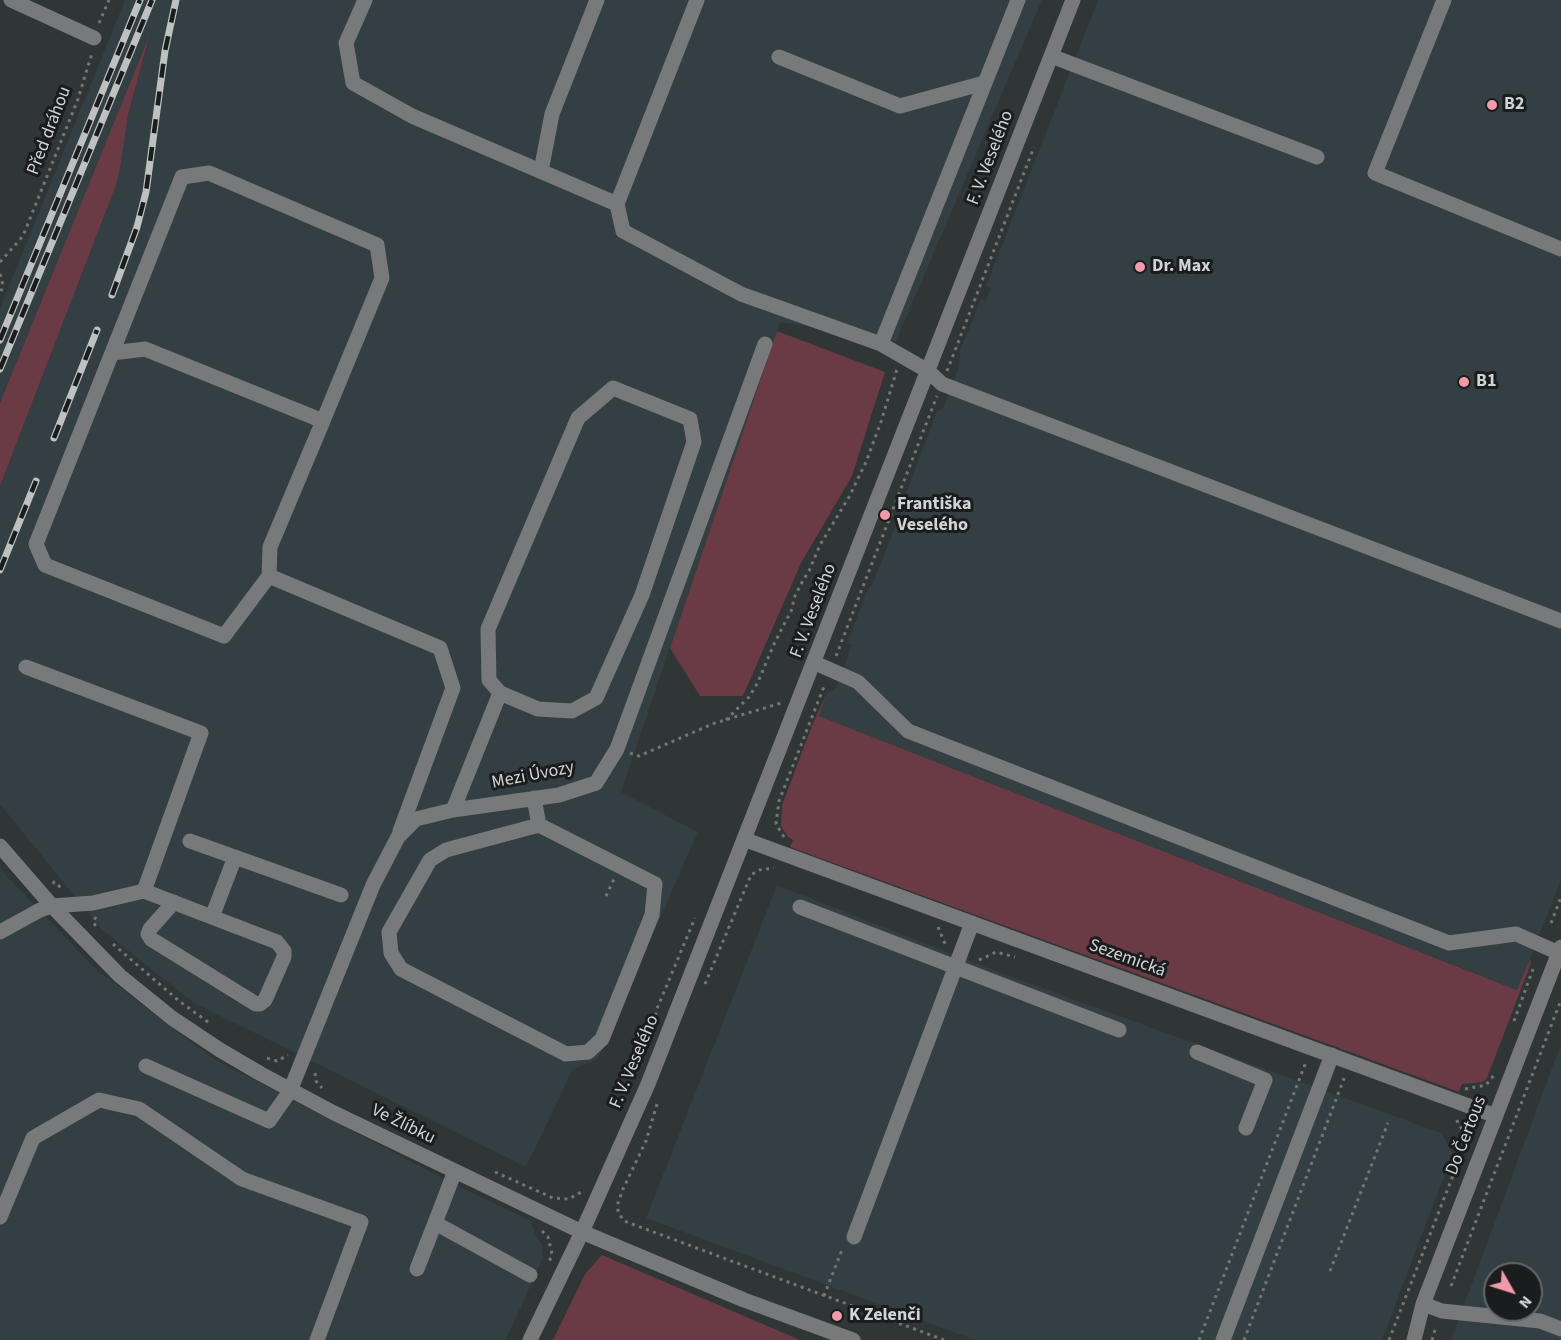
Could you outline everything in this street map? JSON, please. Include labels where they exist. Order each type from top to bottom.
[{"type":"street","points":[[11,0],[94,38]]},
{"type":"street","points":[[541,171],[552,114],[597,0]]},
{"type":"street","points":[[697,0],[617,204],[623,231],[741,294],[881,344],[928,371],[942,384],[1561,621]]},
{"type":"street","points":[[881,344],[1018,0]]},
{"type":"street","name":"F. V. Veselého","points":[[582,1232],[648,1084],[746,840],[1073,0]]},
{"type":"street","points":[[1444,0],[1375,173],[1561,249]]},
{"type":"street","points":[[368,1],[346,43],[353,83],[412,116],[617,204]]},
{"type":"street","points":[[1051,56],[1317,158]]},
{"type":"street","points":[[779,57],[900,106],[984,83]]},
{"type":"street","points":[[209,173],[377,245],[382,278],[323,421],[270,547],[269,576],[224,636],[45,565],[36,544],[182,177],[209,173]]},
{"type":"street","name":"Mezi Úvozy","points":[[146,1065],[269,1121],[290,1091],[373,885],[398,837],[416,819],[453,810],[559,795],[596,783],[617,749],[765,344]]},
{"type":"street","points":[[112,353],[145,349],[323,421]]},
{"type":"street","points":[[613,388],[690,419],[694,442],[642,595],[596,698],[572,711],[538,709],[500,693],[489,680],[488,629],[578,418],[613,388]]},
{"type":"street","points":[[269,576],[440,648],[453,688],[398,837]]},
{"type":"street","points":[[814,663],[858,682],[908,731],[1449,943],[1516,934],[1560,950]]},
{"type":"street","points":[[26,667],[201,733],[144,891]]},
{"type":"street","points":[[453,810],[500,693]]},
{"type":"street","points":[[534,798],[539,825]]},
{"type":"street","points":[[539,825],[655,884],[652,915],[602,1039],[588,1052],[566,1054],[401,969],[391,953],[388,932],[430,860],[446,850],[539,825]]},
{"type":"street","name":"Sezemická","points":[[746,840],[972,923],[1329,1062],[1459,1102],[1496,1116]]},
{"type":"street","points":[[190,841],[341,895]]},
{"type":"street","name":"Ve Žlíbku","points":[[0,846],[52,906],[120,976],[172,1018],[220,1050],[290,1091],[582,1232],[744,1300],[853,1340]]},
{"type":"street","points":[[212,917],[235,857]]},
{"type":"street","points":[[0,933],[40,910],[52,906],[93,903],[144,891],[174,902],[277,942],[281,946],[284,957],[268,995],[260,1004],[256,1004],[151,939],[148,934],[150,929],[174,902]]},
{"type":"street","points":[[800,907],[958,960],[1119,1030]]},
{"type":"street","points":[[854,1237],[972,923]]},
{"type":"street","name":"Do Čertous","points":[[1414,1340],[1423,1304],[1560,950]]},
{"type":"street","points":[[1197,1052],[1265,1080],[1246,1128]]},
{"type":"street","points":[[1223,1340],[1329,1062]]},
{"type":"street","points":[[0,1217],[33,1138],[99,1100],[139,1109],[242,1179],[361,1222],[317,1340]]},
{"type":"street","points":[[417,1269],[455,1171]]},
{"type":"street","points":[[435,1223],[530,1275]]},
{"type":"street","points":[[530,1340],[582,1232]]},
{"type":"street","points":[[1405,1340],[1423,1304],[1442,1311],[1540,1321],[1561,1329]]},
{"type":"path","name":"Před dráhou","points":[[0,262],[23,236],[78,99],[94,46],[94,38],[109,0]]},
{"type":"path","points":[[705,985],[751,875],[759,870],[776,868],[782,853],[787,840],[780,834],[776,824],[779,801],[1036,140]]},
{"type":"path","points":[[0,274],[3,285],[0,295]]},
{"type":"path","points":[[726,720],[749,697],[758,682],[792,609],[794,598],[820,545],[849,497],[866,462],[881,422],[901,355]]},
{"type":"path","points":[[617,749],[639,756],[726,720],[801,699]]},
{"type":"path","points":[[42,893],[54,882],[68,892]]},
{"type":"path","points":[[1551,923],[1561,897]]},
{"type":"path","points":[[93,903],[99,915],[93,922],[100,932]]},
{"type":"path","points":[[654,1030],[656,1011],[696,916]]},
{"type":"path","points":[[937,926],[946,946],[958,960],[980,961],[996,952],[1016,957]]},
{"type":"path","points":[[105,937],[179,1001],[214,1026]]},
{"type":"path","points":[[1514,1021],[1533,969]]},
{"type":"path","points":[[1451,1286],[1561,1000]]},
{"type":"path","points":[[262,1055],[277,1061],[291,1053]]},
{"type":"path","points":[[1198,1340],[1306,1062],[1329,1062],[1345,1076],[1244,1340]]},
{"type":"path","points":[[315,1065],[316,1081],[328,1092]]},
{"type":"path","points":[[1389,1340],[1459,1161],[1464,1133],[1455,1116],[1459,1102],[1465,1088],[1486,1085],[1495,1073]]},
{"type":"path","points":[[660,1095],[646,1141],[622,1189],[618,1212],[624,1221],[944,1340]]},
{"type":"path","points":[[1330,1271],[1388,1123]]},
{"type":"path","points":[[489,1169],[553,1198],[568,1198],[583,1191],[588,1184]]},
{"type":"path","points":[[824,1296],[845,1241],[854,1237]]},
{"type":"path","points":[[1432,1340],[1435,1330]]},
{"type":"path","points":[[929,1340],[931,1335]]},
{"type":"shaded area","points":[[125,0],[1042,0],[896,341],[780,322],[621,792],[698,832],[598,1059],[573,1069],[526,1167],[194,1003],[101,929],[0,804],[0,486],[116,185],[128,115],[150,36],[0,403],[0,308]]},
{"type":"shaded area","points":[[1098,0],[1561,0],[1561,880],[1518,990],[819,716],[827,693],[835,689],[841,674],[852,645],[847,643],[904,505],[903,501],[937,411],[943,408],[959,366],[960,351],[981,299],[986,301],[991,288],[986,286]]},
{"type":"shaded area","points":[[150,34],[128,115],[116,185],[0,486],[0,403]]},
{"type":"shaded area","points":[[777,331],[885,372],[852,476],[801,563],[743,696],[700,696],[670,648]]},
{"type":"shaded area","points":[[827,693],[819,716],[1517,990],[1530,959],[1531,963],[1487,1078],[1483,1082],[1462,1084],[1459,1092],[790,847],[793,840],[788,837],[781,826],[782,805],[813,723]]},
{"type":"shaded area","points":[[0,869],[97,970],[214,1059],[450,1182],[531,1221],[536,1236],[542,1244],[543,1258],[506,1340],[0,1340]]},
{"type":"shaded area","points":[[777,885],[993,970],[1441,1133],[1453,1153],[1382,1340],[975,1340],[646,1218]]},
{"type":"shaded area","points":[[1561,1044],[1561,1340],[1451,1340]]},
{"type":"shaded area","points":[[602,1255],[800,1340],[553,1340],[585,1274]]},
{"type":"railway","points":[[0,340],[140,0]]},
{"type":"railway","points":[[0,369],[152,0]]},
{"type":"railway","points":[[112,295],[137,227],[146,192],[165,51],[176,0]]},
{"type":"railway","points":[[54,438],[97,330]]},
{"type":"railway","points":[[0,570],[36,481]]},
{"type":"place","name":"B2","points":[[1492,105]]},
{"type":"place","name":"Dr. Max","points":[[1140,267]]},
{"type":"place","name":"B1","points":[[1464,382]]},
{"type":"place","name":"Františka Veselého","points":[[885,515]]},
{"type":"place","name":"K Zelenči","points":[[837,1316]]}]
